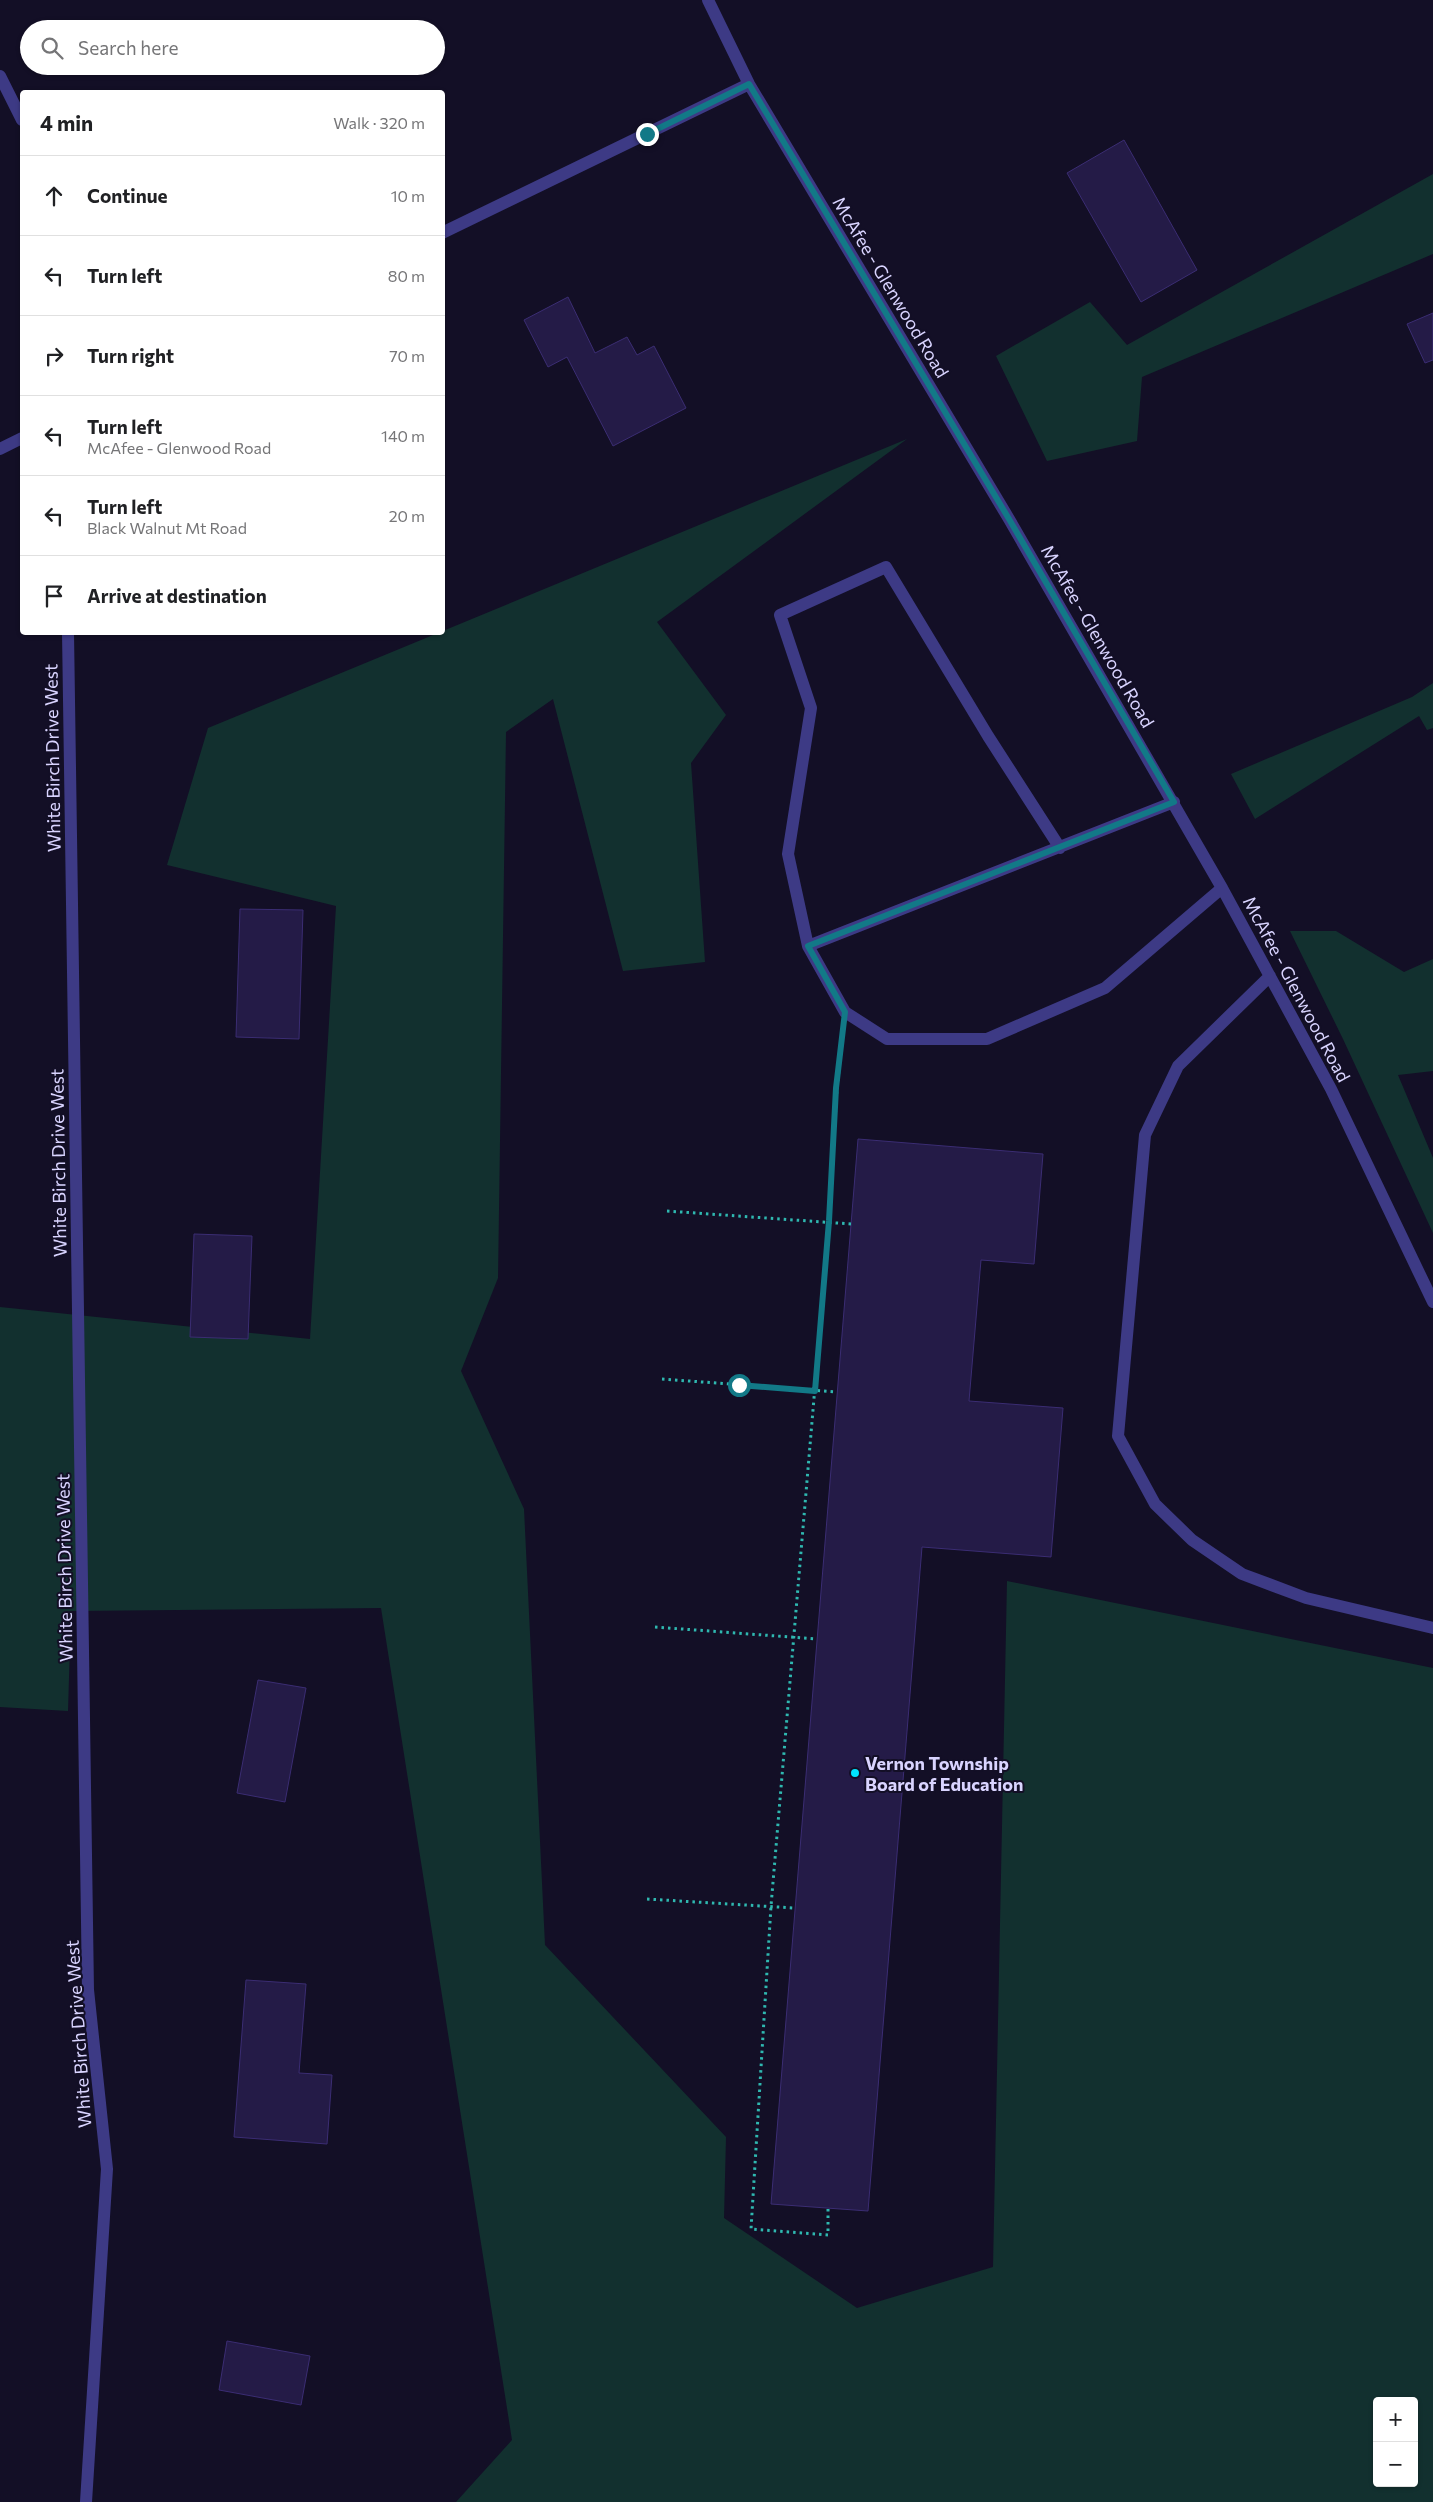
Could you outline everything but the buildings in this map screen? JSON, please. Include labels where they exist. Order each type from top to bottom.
[{"type":"street","name":"McAfee - Glenwood Road","points":[[708,0],[749,84],[1009,519],[1222,888],[1331,1089],[1433,1302]]},
{"type":"street","points":[[0,76],[20,116]]},
{"type":"street","points":[[445,232],[749,84]]},
{"type":"street","points":[[0,448],[20,439]]},
{"type":"street","points":[[1060,848],[988,736],[886,567],[780,615],[811,708],[788,854],[808,946],[845,1012],[887,1039],[987,1039],[1105,988],[1222,888]]},
{"type":"street","name":"White Birch Drive West","points":[[68,635],[88,1990],[107,2169],[86,2502]]},
{"type":"street","points":[[808,946],[1174,802]]},
{"type":"street","points":[[1270,976],[1178,1066],[1145,1135],[1118,1436],[1155,1504],[1192,1540],[1242,1574],[1306,1598],[1433,1628]]},
{"type":"path","points":[[828,2209],[828,2235],[751,2229],[771,1906],[829,1221],[836,1088],[845,1012]]},
{"type":"path","points":[[667,1211],[829,1221],[850,1224]]},
{"type":"path","points":[[662,1379],[837,1392]]},
{"type":"path","points":[[655,1627],[817,1639]]},
{"type":"path","points":[[647,1899],[794,1908]]},
{"type":"green space","points":[[1433,174],[1433,254],[1142,377],[1137,441],[1047,461],[996,356],[1090,302],[1127,345]]},
{"type":"green space","points":[[907,439],[657,622],[726,715],[691,763],[705,962],[623,971],[553,699],[506,732],[498,1278],[461,1371],[524,1509],[545,1945],[726,2137],[724,2218],[857,2308],[993,2267],[1007,1581],[1433,1668],[1433,2502],[456,2502],[512,2440],[381,1608],[71,1611],[68,1711],[0,1707],[0,1307],[310,1339],[336,906],[167,865],[208,728],[433,635],[445,635],[445,630]]},
{"type":"green space","points":[[1433,683],[1433,728],[1427,730],[1419,716],[1255,819],[1231,774],[1412,697]]},
{"type":"green space","points":[[1290,931],[1336,931],[1404,972],[1433,959],[1433,1071],[1398,1075],[1433,1158],[1433,1233],[1343,1039]]},
{"type":"place","name":"Vernon Township Board of Education","points":[[855,1773]]},
{"type":"route","points":[[647,134],[749,84],[1009,519],[1174,802],[808,946],[845,1012],[836,1088],[829,1221],[815,1391],[739,1385]]}]
